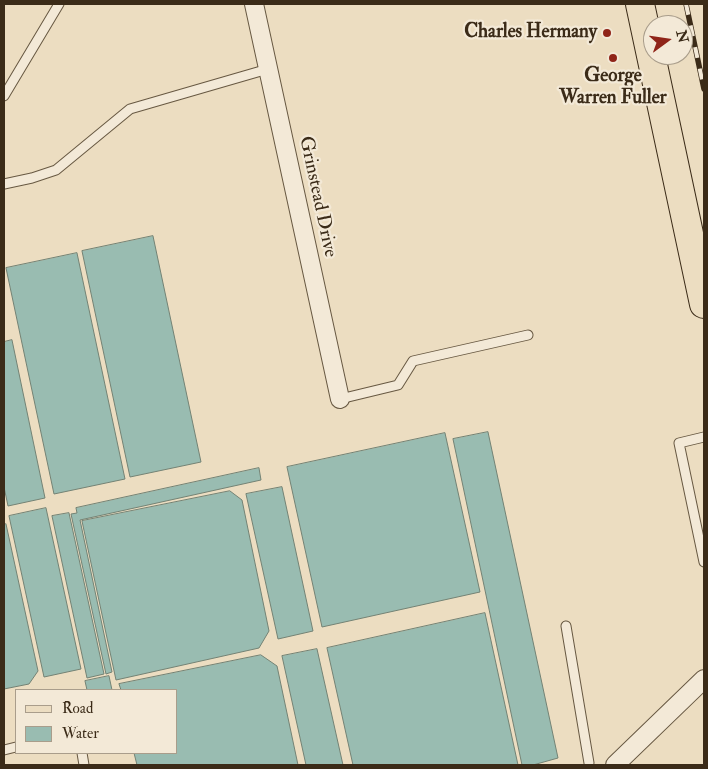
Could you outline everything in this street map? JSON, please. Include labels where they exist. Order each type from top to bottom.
[{"type":"main road","points":[[640,4],[703,296]]},
{"type":"street","name":"Grinstead Drive","points":[[254,4],[340,399]]},
{"type":"street","points":[[615,765],[704,679]]},
{"type":"lane","points":[[4,96],[59,4]]},
{"type":"lane","points":[[4,184],[56,170],[130,109],[268,69]]},
{"type":"lane","points":[[340,399],[398,385],[413,361],[528,335]]},
{"type":"lane","points":[[704,437],[679,443],[704,562]]},
{"type":"lane","points":[[566,626],[588,765]]},
{"type":"water","points":[[153,236],[201,462],[130,477],[82,251]]},
{"type":"water","points":[[77,253],[125,479],[54,494],[6,268]]},
{"type":"water","points":[[12,340],[45,498],[8,506],[4,487],[4,342]]},
{"type":"water","points":[[488,432],[558,758],[533,765],[522,765],[453,439]]},
{"type":"water","points":[[445,433],[480,592],[322,627],[287,467]]},
{"type":"water","points":[[259,468],[261,480],[80,520],[112,672],[106,674],[71,514],[77,513],[76,508]]},
{"type":"water","points":[[282,487],[313,631],[278,639],[246,494]]},
{"type":"water","points":[[230,491],[242,500],[269,631],[259,648],[116,680],[82,521]]},
{"type":"water","points":[[46,508],[81,669],[44,677],[9,516]]},
{"type":"water","points":[[69,513],[104,674],[87,678],[52,516]]},
{"type":"water","points":[[6,524],[38,671],[29,684],[4,689],[4,525]]},
{"type":"water","points":[[485,613],[518,765],[353,765],[327,648]]},
{"type":"water","points":[[317,649],[343,765],[306,765],[282,656]]},
{"type":"water","points":[[261,655],[277,666],[298,765],[137,765],[134,754],[178,754],[178,689],[121,689],[119,684]]},
{"type":"water","points":[[109,676],[112,689],[87,689],[85,681]]},
{"type":"railway","points":[[686,4],[704,89]]},
{"type":"place","name":"Charles Hermany","points":[[607,33]]},
{"type":"place","name":"George Warren Fuller","points":[[613,58]]}]
